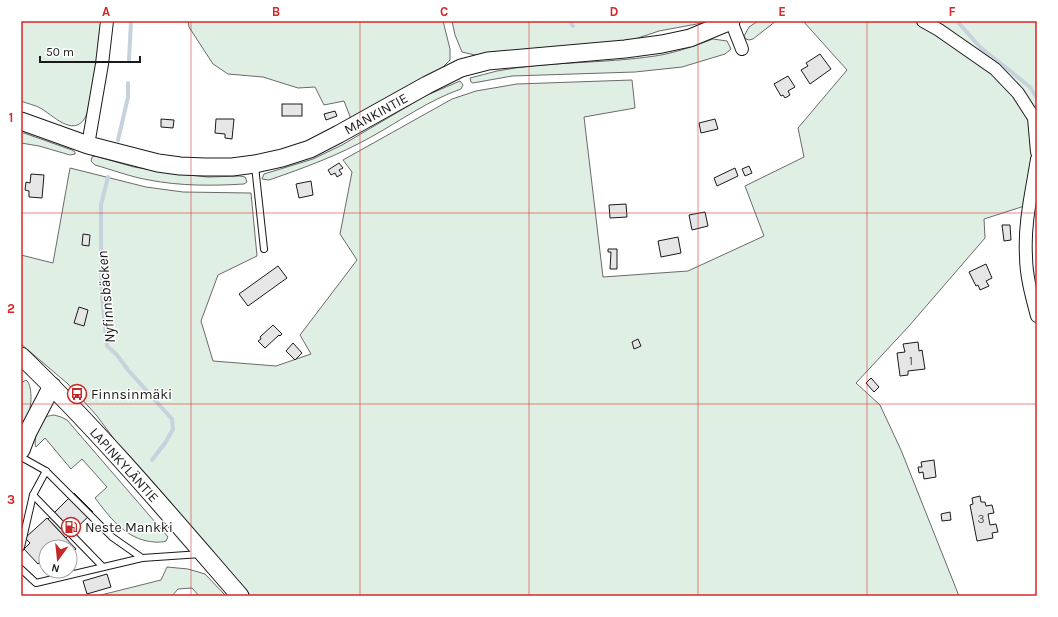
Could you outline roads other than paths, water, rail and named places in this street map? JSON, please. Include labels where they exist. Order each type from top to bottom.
[{"type":"street","points":[[88,145],[102,64],[107,21]]},
{"type":"street","points":[[731,21],[742,49]]},
{"type":"street","name":"MANKINTIE","points":[[21,121],[88,145],[158,163],[180,166],[232,167],[255,164],[282,158],[310,149],[461,68],[488,61],[625,49],[662,44],[690,38],[731,21]]},
{"type":"street","points":[[923,21],[939,30],[994,69],[1018,92],[1034,118],[1037,152]]},
{"type":"street","points":[[1037,159],[1026,226],[1026,252],[1032,295],[1037,316]]},
{"type":"street","name":"LAPINKYLÄNTIE","points":[[21,356],[52,386],[181,527],[240,596]]},
{"type":"street","points":[[21,450],[25,429],[52,386]]},
{"type":"lane","points":[[255,164],[264,249]]},
{"type":"lane","points":[[21,457],[46,470],[112,538],[142,558]]},
{"type":"lane","points":[[21,547],[33,495],[46,470]]},
{"type":"lane","points":[[33,495],[103,567]]},
{"type":"lane","points":[[21,569],[36,583],[142,558],[203,554]]},
{"type":"waterway","name":"Nyfinnsbäcken","points":[[129,60],[131,21]]},
{"type":"waterway","points":[[570,21],[573,26]]},
{"type":"waterway","points":[[957,21],[980,47],[1030,87],[1037,98]]},
{"type":"waterway","name":"Nyfinnsbäcken","points":[[118,140],[128,97],[128,83]]},
{"type":"waterway","name":"Nyfinnsbäcken","points":[[108,177],[101,205],[102,296],[107,346],[117,355],[128,370],[172,419],[173,429],[165,443],[152,460]]},
{"type":"place","name":"Finnsinmäki","points":[[77,394]]},
{"type":"place","name":"Neste Mankki","points":[[71,527]]}]
